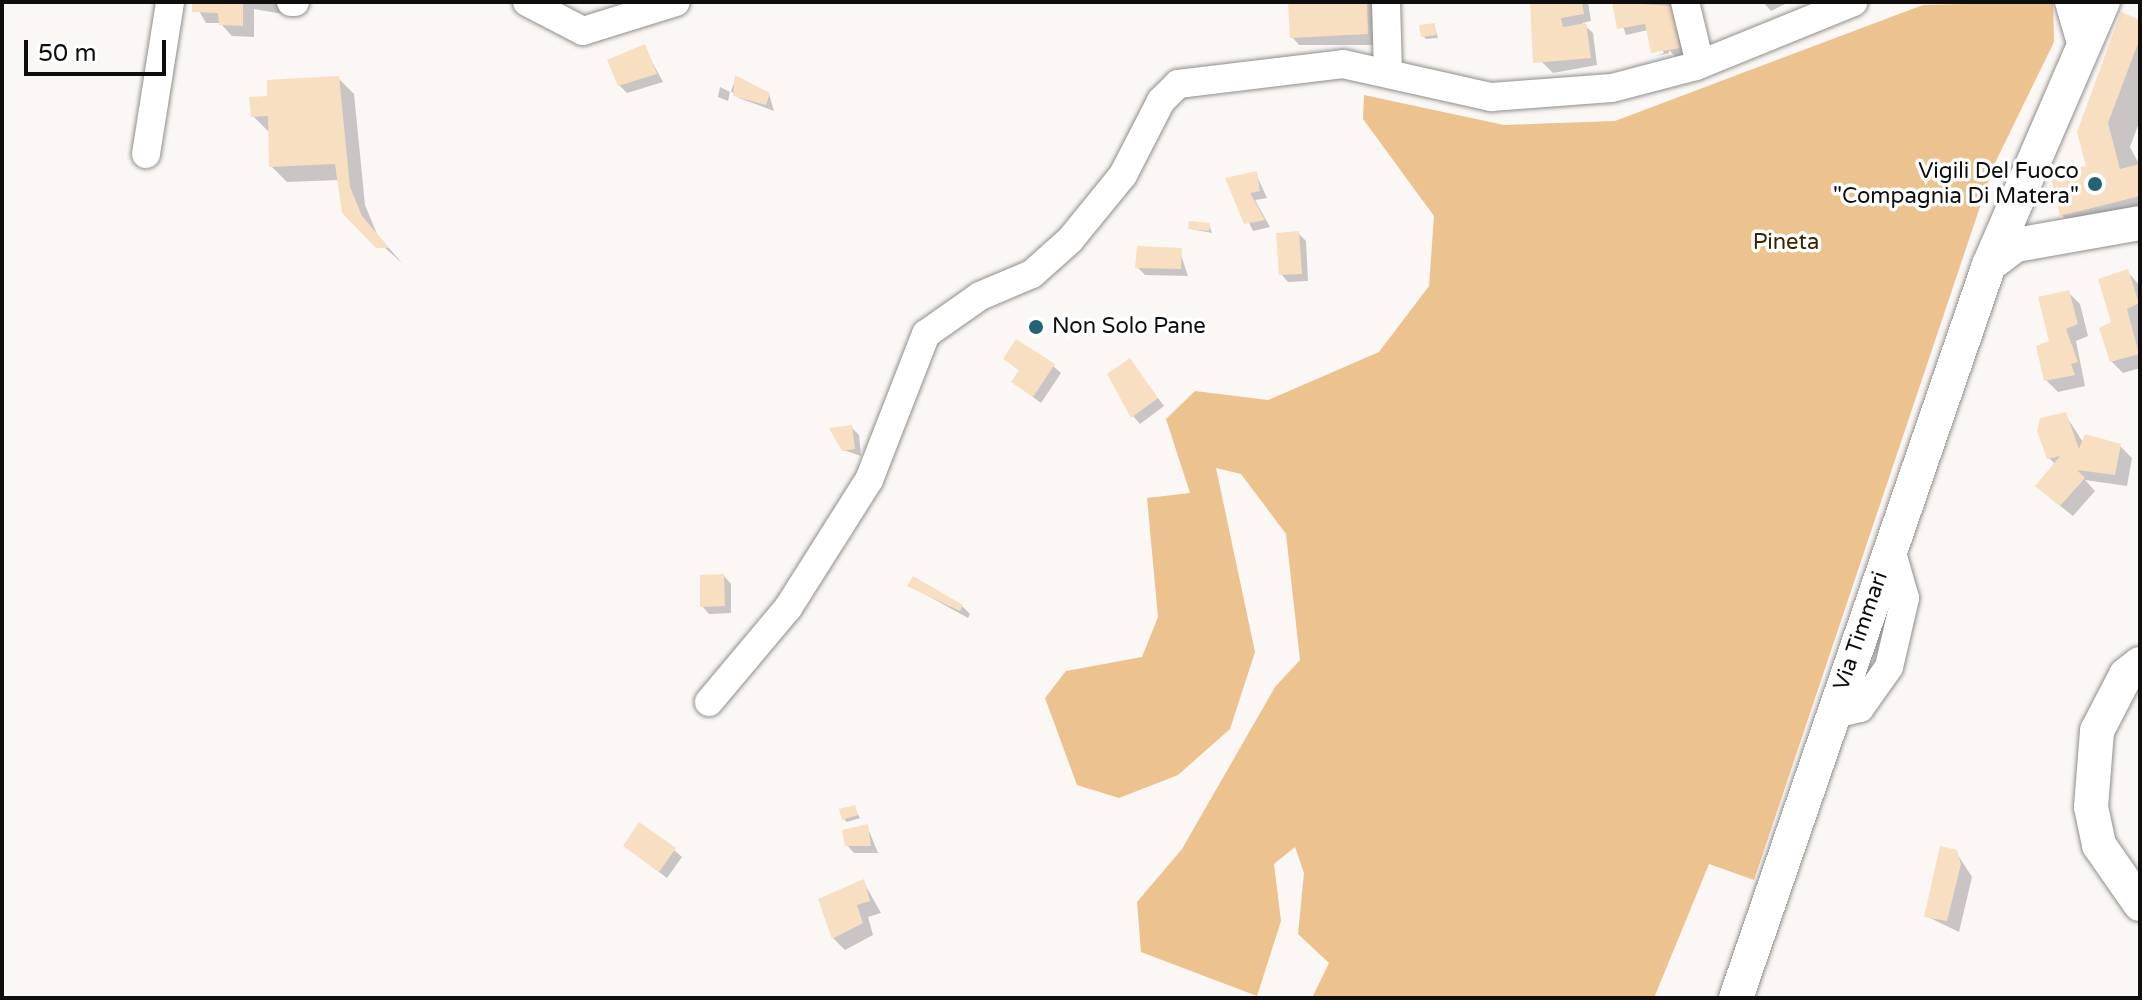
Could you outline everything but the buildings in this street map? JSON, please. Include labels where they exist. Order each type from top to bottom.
[{"type":"main road","name":"Via Timmari","points":[[1736,998],[1989,265],[2081,43],[2103,2]]},
{"type":"main road","points":[[2025,180],[2033,221],[2058,236]]},
{"type":"main road","points":[[1989,265],[2016,245],[2140,223]]},
{"type":"main road","points":[[2140,664],[2097,731],[2091,807],[2099,845],[2140,904]]},
{"type":"street","points":[[146,154],[170,2]]},
{"type":"street","points":[[527,2],[583,31],[676,2]]},
{"type":"street","points":[[1386,2],[1388,72]]},
{"type":"street","points":[[1685,2],[1700,64]]},
{"type":"street","points":[[709,702],[788,608],[869,480],[926,334],[980,296],[1032,274],[1070,240],[1123,175],[1169,91],[1185,82],[1318,64],[1388,72],[1491,97],[1528,97],[1649,82],[1854,2]]},
{"type":"street","points":[[2069,2],[2081,43]]},
{"type":"green space","name":"Pineta","points":[[2053,2],[2054,42],[1994,165],[1754,880],[1709,864],[1654,998],[1312,998],[1329,963],[1298,934],[1304,873],[1295,847],[1274,864],[1281,921],[1257,996],[1141,952],[1137,902],[1182,849],[1275,687],[1300,660],[1286,534],[1241,474],[1216,468],[1255,652],[1230,729],[1178,775],[1119,798],[1077,785],[1045,698],[1066,671],[1142,657],[1158,617],[1147,498],[1190,493],[1166,419],[1195,391],[1268,400],[1379,352],[1429,286],[1434,216],[1363,119],[1364,95],[1504,125],[1615,121],[1923,5]]},
{"type":"place","name":"Vigili Del Fuoco \"Compagnia Di Matera\"","points":[[2095,184]]},
{"type":"place","name":"Non Solo Pane","points":[[1036,327]]}]
